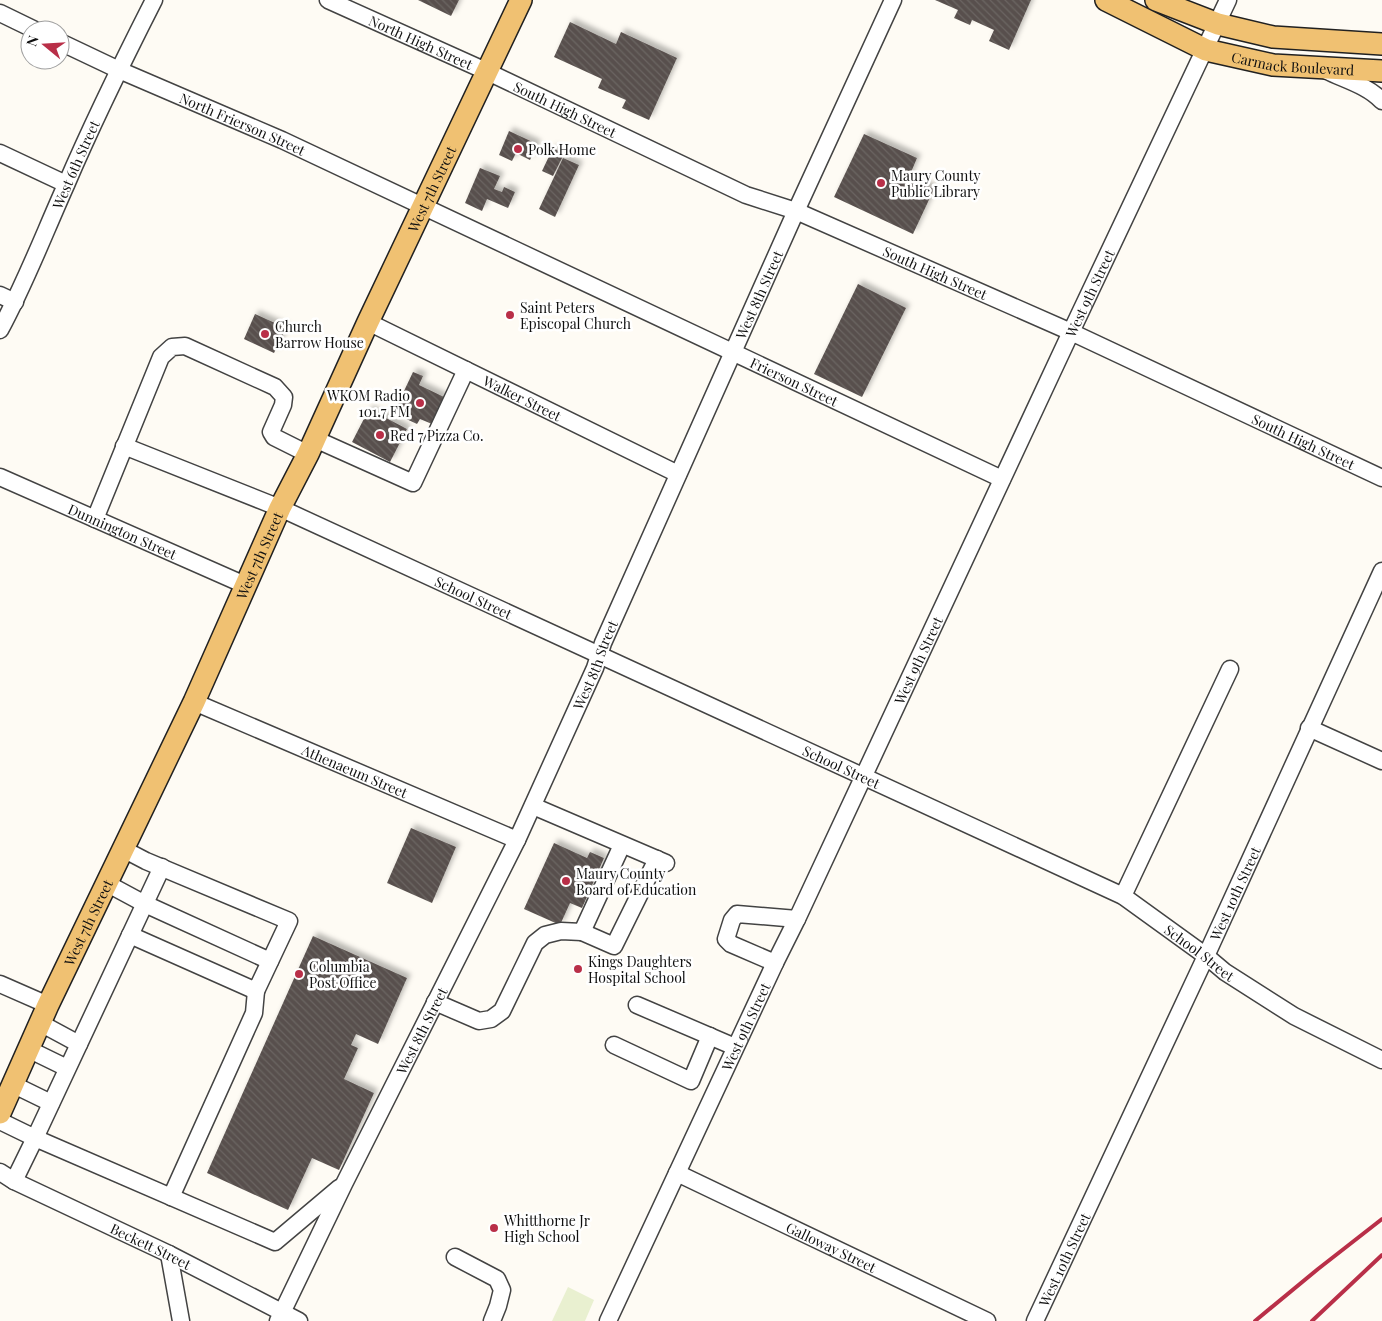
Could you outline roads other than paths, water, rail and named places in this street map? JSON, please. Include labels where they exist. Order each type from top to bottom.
[{"type":"main road","name":"West 7th Street","points":[[0,1113],[44,1014],[194,702],[280,508],[522,0]]},
{"type":"main road","name":"Carmack Boulevard","points":[[1106,0],[1206,50],[1273,65],[1382,71]]},
{"type":"main road","name":"Carmack Boulevard","points":[[1156,0],[1218,24],[1273,37],[1382,44]]},
{"type":"street","name":"West 6th Street","points":[[0,330],[15,302],[66,184],[119,70],[154,0]]},
{"type":"street","name":"North High Street","points":[[328,0],[488,72]]},
{"type":"street","name":"West 8th Street","points":[[280,1317],[344,1184],[533,806],[595,668],[598,655],[678,474],[893,0]]},
{"type":"street","name":"West 9th Street","points":[[608,1321],[1228,0]]},
{"type":"street","points":[[0,14],[20,23]]},
{"type":"street","name":"North Frierson Street","points":[[70,47],[119,70],[282,140],[424,208]]},
{"type":"street","points":[[1321,67],[1361,86],[1378,97],[1382,102]]},
{"type":"street","name":"South High Street","points":[[488,72],[746,195],[796,211],[1071,332],[1382,478]]},
{"type":"street","points":[[0,153],[66,184]]},
{"type":"street","name":"Frierson Street","points":[[424,208],[1002,479]]},
{"type":"street","points":[[0,295],[15,302]]},
{"type":"street","name":"Walker Street","points":[[368,322],[678,474]]},
{"type":"street","points":[[95,519],[162,357],[172,347],[185,346],[275,386],[284,397],[283,405],[271,432],[274,437],[311,446],[413,483],[466,370]]},
{"type":"street","name":"School Street","points":[[124,446],[280,508],[1123,896],[1225,972],[1294,1016],[1382,1060]]},
{"type":"street","name":"Dunnington Street","points":[[0,477],[245,585]]},
{"type":"street","name":"West 10th Street","points":[[1035,1321],[1206,956],[1382,571]]},
{"type":"street","points":[[1123,896],[1230,669]]},
{"type":"street","name":"Athenaeum Street","points":[[194,702],[517,840]]},
{"type":"street","points":[[1309,728],[1382,761]]},
{"type":"street","points":[[435,1002],[479,1021],[491,1019],[502,1011],[535,943],[545,935],[561,931],[582,932],[614,946],[662,861],[533,806]]},
{"type":"street","points":[[582,932],[622,845]]},
{"type":"street","points":[[123,849],[289,921],[256,991],[254,1013],[171,1197]]},
{"type":"street","points":[[14,1181],[162,867]]},
{"type":"street","points":[[106,884],[145,904],[270,960]]},
{"type":"street","points":[[775,962],[731,944],[726,940],[732,920],[737,914],[797,919]]},
{"type":"street","points":[[130,935],[256,991]]},
{"type":"street","points":[[0,984],[44,1014],[79,1044]]},
{"type":"street","points":[[637,1005],[736,1047]]},
{"type":"street","points":[[614,1045],[691,1081],[710,1036]]},
{"type":"street","points":[[28,1049],[67,1068]]},
{"type":"street","points":[[12,1084],[51,1103]]},
{"type":"street","points":[[0,1121],[275,1242],[344,1184]]},
{"type":"street","name":"Beckett Street","points":[[0,1172],[14,1181],[169,1254],[280,1317],[299,1321]]},
{"type":"street","name":"Galloway Street","points":[[677,1173],[987,1321]]},
{"type":"street","points":[[169,1254],[181,1321]]},
{"type":"street","points":[[455,1256],[497,1279],[502,1290],[492,1321]]},
{"type":"railway","points":[[1255,1321],[1382,1219]]},
{"type":"railway","points":[[1312,1321],[1382,1255]]},
{"type":"place","name":"Polk Home","points":[[518,149]]},
{"type":"place","name":"Maury County Public Library","points":[[881,183]]},
{"type":"place","name":"Saint Peters Episcopal Church","points":[[510,315]]},
{"type":"place","name":"Church Barrow House","points":[[265,334]]},
{"type":"place","name":"WKOM Radio 101.7 FM","points":[[420,403]]},
{"type":"place","name":"Red 7 Pizza Co.","points":[[380,435]]},
{"type":"place","name":"Maury County Board of Education","points":[[566,881]]},
{"type":"place","name":"Kings Daughters Hospital School","points":[[578,969]]},
{"type":"place","name":"Columbia Post Office","points":[[299,974]]},
{"type":"place","name":"Whitthorne Jr High School","points":[[494,1228]]}]
